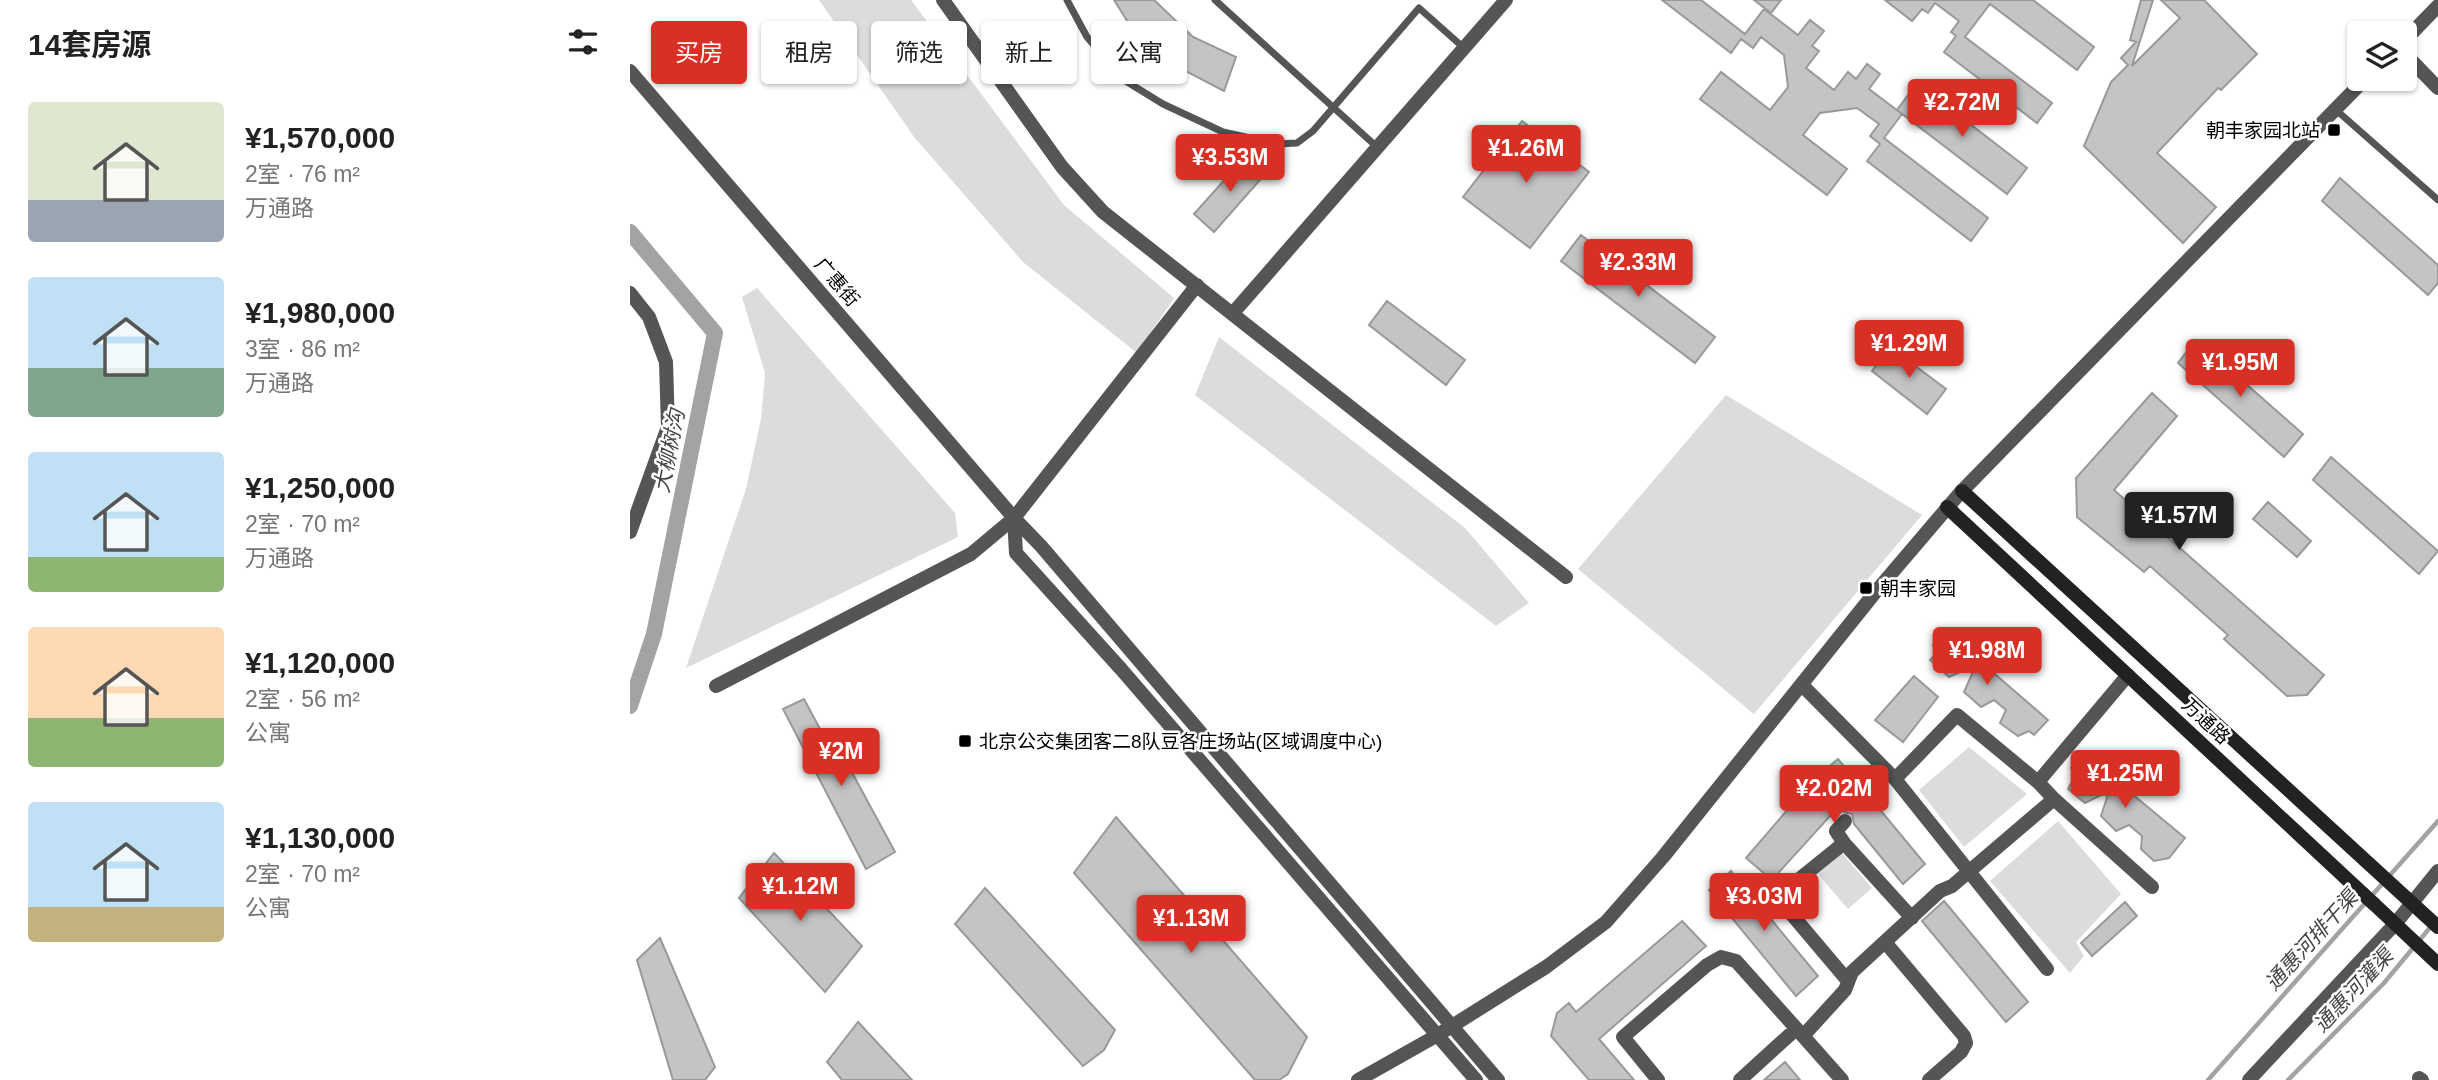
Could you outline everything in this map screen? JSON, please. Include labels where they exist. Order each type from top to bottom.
[{"type":"main road","name":"万通路","points":[[1962,491],[2433,923]]},
{"type":"main road","name":"万通路","points":[[1947,507],[2438,964]]},
{"type":"street","points":[[943,0],[1062,167],[1103,212],[1566,577]]},
{"type":"street","points":[[1233,313],[1506,0]]},
{"type":"street","points":[[2417,27],[2438,5]]},
{"type":"street","points":[[2417,66],[2438,88]]},
{"type":"street","name":"广惠街","points":[[630,71],[1014,518],[1041,545],[1498,1080]]},
{"type":"street","points":[[1358,1080],[1436,1036],[1546,967],[1606,922],[1947,507],[2353,91]]},
{"type":"street","points":[[716,686],[971,554],[1014,518],[1197,285]]},
{"type":"street","points":[[630,293],[649,317],[666,362],[668,427],[630,532]]},
{"type":"street","points":[[1014,518],[1016,553],[1121,669],[1476,1080]]},
{"type":"street","points":[[2038,782],[2128,675]]},
{"type":"street","points":[[1802,685],[1895,779],[2047,969]]},
{"type":"street","points":[[1895,779],[1957,715],[2038,782],[2151,887]]},
{"type":"street","points":[[1740,1080],[1845,990],[1852,972],[1940,891],[1952,886],[2054,799]]},
{"type":"street","points":[[1845,821],[1836,831],[1843,843],[1912,918]]},
{"type":"street","points":[[1843,843],[1777,897],[1848,981]]},
{"type":"street","points":[[2249,1080],[2395,924],[2438,871]]},
{"type":"street","points":[[1885,942],[1964,1036],[1966,1043],[1961,1052],[1929,1080]]},
{"type":"street","points":[[1658,1080],[1623,1037],[1707,965],[1721,957],[1736,961],[1842,1080]]},
{"type":"lane","points":[[1067,0],[1087,37],[1124,80],[1163,104],[1223,132],[1277,144],[1297,143],[1306,138],[1419,8],[1464,48]]},
{"type":"lane","points":[[1216,0],[1377,148]]},
{"type":"lane","points":[[2335,109],[2438,200]]},
{"type":"shaded area","points":[[819,0],[911,0],[927,21],[871,21],[871,75],[857,55],[857,21],[834,21]]},
{"type":"shaded area","points":[[967,75],[1064,205],[1174,298],[1137,353],[1023,262],[914,137],[877,84],[967,84]]},
{"type":"shaded area","points":[[757,288],[955,513],[958,537],[686,668],[746,489],[761,419],[765,373],[742,297]]},
{"type":"shaded area","points":[[1219,337],[1465,528],[1529,603],[1496,626],[1195,395]]},
{"type":"shaded area","points":[[1726,395],[1922,515],[1754,714],[1578,569]]},
{"type":"shaded area","points":[[1969,747],[2027,794],[1964,847],[1919,790]]},
{"type":"shaded area","points":[[2058,821],[2121,894],[2076,942],[2084,956],[2070,973],[1990,881]]},
{"type":"shaded area","points":[[1842,853],[1872,888],[1848,909],[1817,873]]},
{"type":"building","points":[[1114,0],[1154,0],[1176,21],[1127,21]]},
{"type":"building","points":[[1662,0],[1701,0],[1745,34],[1764,9],[1798,35],[1810,20],[1824,31],[1812,46],[1819,51],[1806,68],[1834,90],[1848,72],[1856,79],[1867,64],[1880,74],[1869,89],[1902,114],[1884,138],[1988,218],[1971,241],[1867,161],[1880,144],[1870,136],[1879,124],[1857,108],[1820,113],[1803,135],[1847,169],[1827,195],[1700,99],[1721,72],[1770,110],[1788,87],[1784,55],[1761,37],[1753,48],[1741,39],[1731,53]]},
{"type":"building","points":[[1754,0],[1781,0],[1771,13]]},
{"type":"building","points":[[1885,0],[2033,0],[2094,47],[2077,70],[1990,4],[1965,37],[2052,103],[2037,123],[1944,52],[1956,36],[1951,32],[1959,21],[1935,3],[1928,13],[1922,9],[1912,21]]},
{"type":"building","points":[[2141,0],[2153,0],[2132,66],[2180,18],[2161,0],[2204,0],[2257,54],[2221,90],[2218,88],[2157,153],[2216,207],[2183,243],[2084,146],[2111,82],[2128,65],[2121,58],[2136,42],[2130,40]]},
{"type":"building","points":[[1187,31],[1193,37],[1236,57],[1224,91],[1187,72]]},
{"type":"building","points":[[1917,83],[2027,168],[2007,194],[1897,110]]},
{"type":"building","points":[[1522,121],[1589,172],[1530,248],[1463,197]]},
{"type":"building","points":[[1246,156],[1266,173],[1214,232],[1194,214]]},
{"type":"building","points":[[2340,178],[2438,265],[2438,283],[2428,295],[2322,201]]},
{"type":"building","points":[[1581,235],[1715,337],[1695,363],[1561,261]]},
{"type":"building","points":[[1387,301],[1465,360],[1446,385],[1369,325]]},
{"type":"building","points":[[2196,340],[2303,434],[2284,457],[2178,363]]},
{"type":"building","points":[[1890,347],[1946,389],[1927,414],[1872,371]]},
{"type":"building","points":[[2152,393],[2177,416],[2114,490],[2324,675],[2307,695],[2287,696],[2224,639],[2228,635],[2150,566],[2144,572],[2077,517],[2076,478]]},
{"type":"building","points":[[2331,457],[2438,551],[2419,574],[2313,480]]},
{"type":"building","points":[[2268,502],[2311,541],[2297,557],[2253,519]]},
{"type":"building","points":[[1945,631],[2048,720],[2034,735],[2029,731],[2018,736],[2000,723],[2006,710],[1994,700],[1981,707],[1964,692],[1976,665],[1949,677],[1930,660],[1938,652],[1933,645]]},
{"type":"building","points":[[1914,676],[1938,697],[1903,742],[1875,720]]},
{"type":"building","points":[[804,699],[835,757],[842,754],[895,852],[866,869],[783,709]]},
{"type":"building","points":[[2084,754],[2185,838],[2169,858],[2154,861],[2141,849],[2142,836],[2129,825],[2116,831],[2101,816],[2109,791],[2085,803],[2068,789],[2076,774],[2071,768]]},
{"type":"building","points":[[1838,759],[1925,864],[1903,884],[1854,824],[1852,814],[1844,812],[1839,806],[1772,880],[1746,858],[1814,779]]},
{"type":"building","points":[[1116,817],[1307,1037],[1288,1074],[1279,1080],[1255,1080],[1074,873]]},
{"type":"building","points":[[774,853],[862,946],[825,992],[739,898]]},
{"type":"building","points":[[1731,871],[1818,976],[1796,996],[1709,890]]},
{"type":"building","points":[[985,888],[1115,1030],[1104,1050],[1083,1066],[955,924]]},
{"type":"building","points":[[1944,901],[2028,1002],[2006,1022],[1922,921]]},
{"type":"building","points":[[2125,902],[2137,916],[2092,956],[2081,943]]},
{"type":"building","points":[[1682,921],[1706,946],[1599,1039],[1634,1080],[1589,1080],[1551,1036],[1557,1013],[1569,1003],[1576,1012]]},
{"type":"building","points":[[660,938],[715,1067],[705,1080],[673,1080],[637,960]]},
{"type":"building","points":[[858,1022],[912,1080],[842,1080],[827,1062]]},
{"type":"building","points":[[1785,1062],[1800,1080],[1764,1080]]},
{"type":"waterway","name":"大柳树沟","points":[[630,232],[715,333],[654,634],[630,706]]},
{"type":"waterway","name":"通惠河排干渠","points":[[2208,1080],[2438,821]]},
{"type":"waterway","name":"通惠河灌渠","points":[[2288,1080],[2384,983],[2433,924]]},
{"type":"place","name":"朝丰家园北站","points":[[2334,130]]},
{"type":"place","name":"朝丰家园","points":[[1866,588]]},
{"type":"place","name":"北京公交集团客二8队豆各庄场站(区域调度中心)","points":[[965,741]]}]
